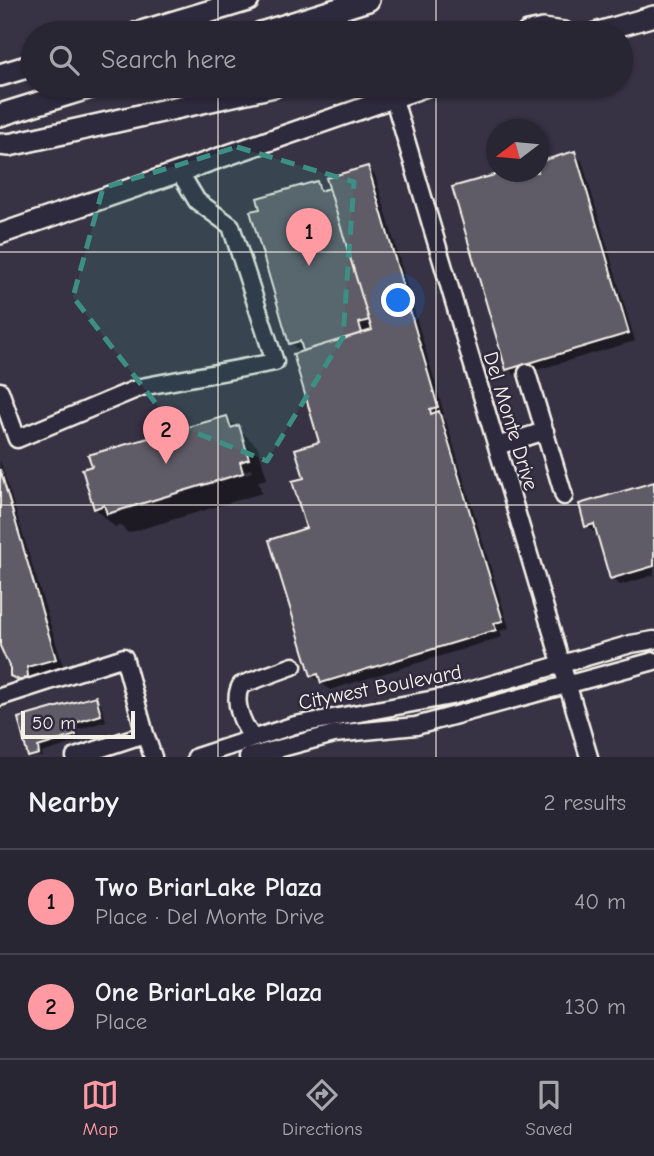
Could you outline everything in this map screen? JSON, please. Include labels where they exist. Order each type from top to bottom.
[{"type":"highway","points":[[300,21],[368,0]]},
{"type":"highway","points":[[176,21],[240,1]]},
{"type":"highway","points":[[0,75],[21,69]]},
{"type":"highway","points":[[0,115],[55,98]]},
{"type":"highway","points":[[0,144],[217,98]]},
{"type":"main road","points":[[633,22],[654,16]]},
{"type":"main road","points":[[0,234],[387,98]]},
{"type":"street","name":"Del Monte Drive","points":[[394,98],[589,757]]},
{"type":"street","points":[[0,391],[17,439],[141,387],[275,362],[231,226],[197,201],[179,171]]},
{"type":"street","points":[[527,373],[564,496]]},
{"type":"street","points":[[497,446],[545,431]]},
{"type":"street","name":"Citywest Boulevard","points":[[196,757],[295,725],[451,696],[562,663],[654,640]]},
{"type":"street","points":[[0,697],[124,657],[153,757]]},
{"type":"street","name":"Citywest Boulevard","points":[[248,757],[334,734],[416,726],[654,660]]},
{"type":"street","points":[[252,737],[237,703],[236,692],[241,685],[293,666]]},
{"type":"street","points":[[75,757],[145,734]]},
{"type":"highlighted area","points":[[237,147],[354,182],[343,337],[267,461],[171,423],[73,297],[103,188]]},
{"type":"building","points":[[575,151],[629,333],[506,370],[452,187],[486,177],[486,182],[549,182],[549,159]]},
{"type":"building","points":[[368,166],[438,407],[430,409],[431,414],[439,411],[503,621],[494,623],[496,630],[321,683],[318,674],[311,676],[269,540],[306,528],[292,481],[304,478],[295,449],[319,442],[293,354],[372,330],[326,178]]},
{"type":"building","points":[[317,181],[320,191],[329,188],[369,320],[359,323],[362,333],[303,351],[300,341],[289,344],[250,211],[260,209],[257,198]]},
{"type":"building","points":[[227,416],[231,428],[239,425],[249,459],[240,462],[243,473],[107,514],[104,505],[94,509],[82,469],[92,466],[88,455]]},
{"type":"building","points":[[0,469],[56,659],[27,667],[28,676],[21,681],[10,676],[10,668],[0,646]]},
{"type":"building","points":[[654,482],[654,566],[610,579],[594,524],[585,527],[579,504]]},
{"type":"building","points":[[96,696],[101,715],[72,724],[76,735],[38,747],[39,754],[28,757],[18,718]]},
{"type":"place","name":"Two BriarLake Plaza","points":[[309,266]]},
{"type":"place","name":"One BriarLake Plaza","points":[[166,464]]}]
